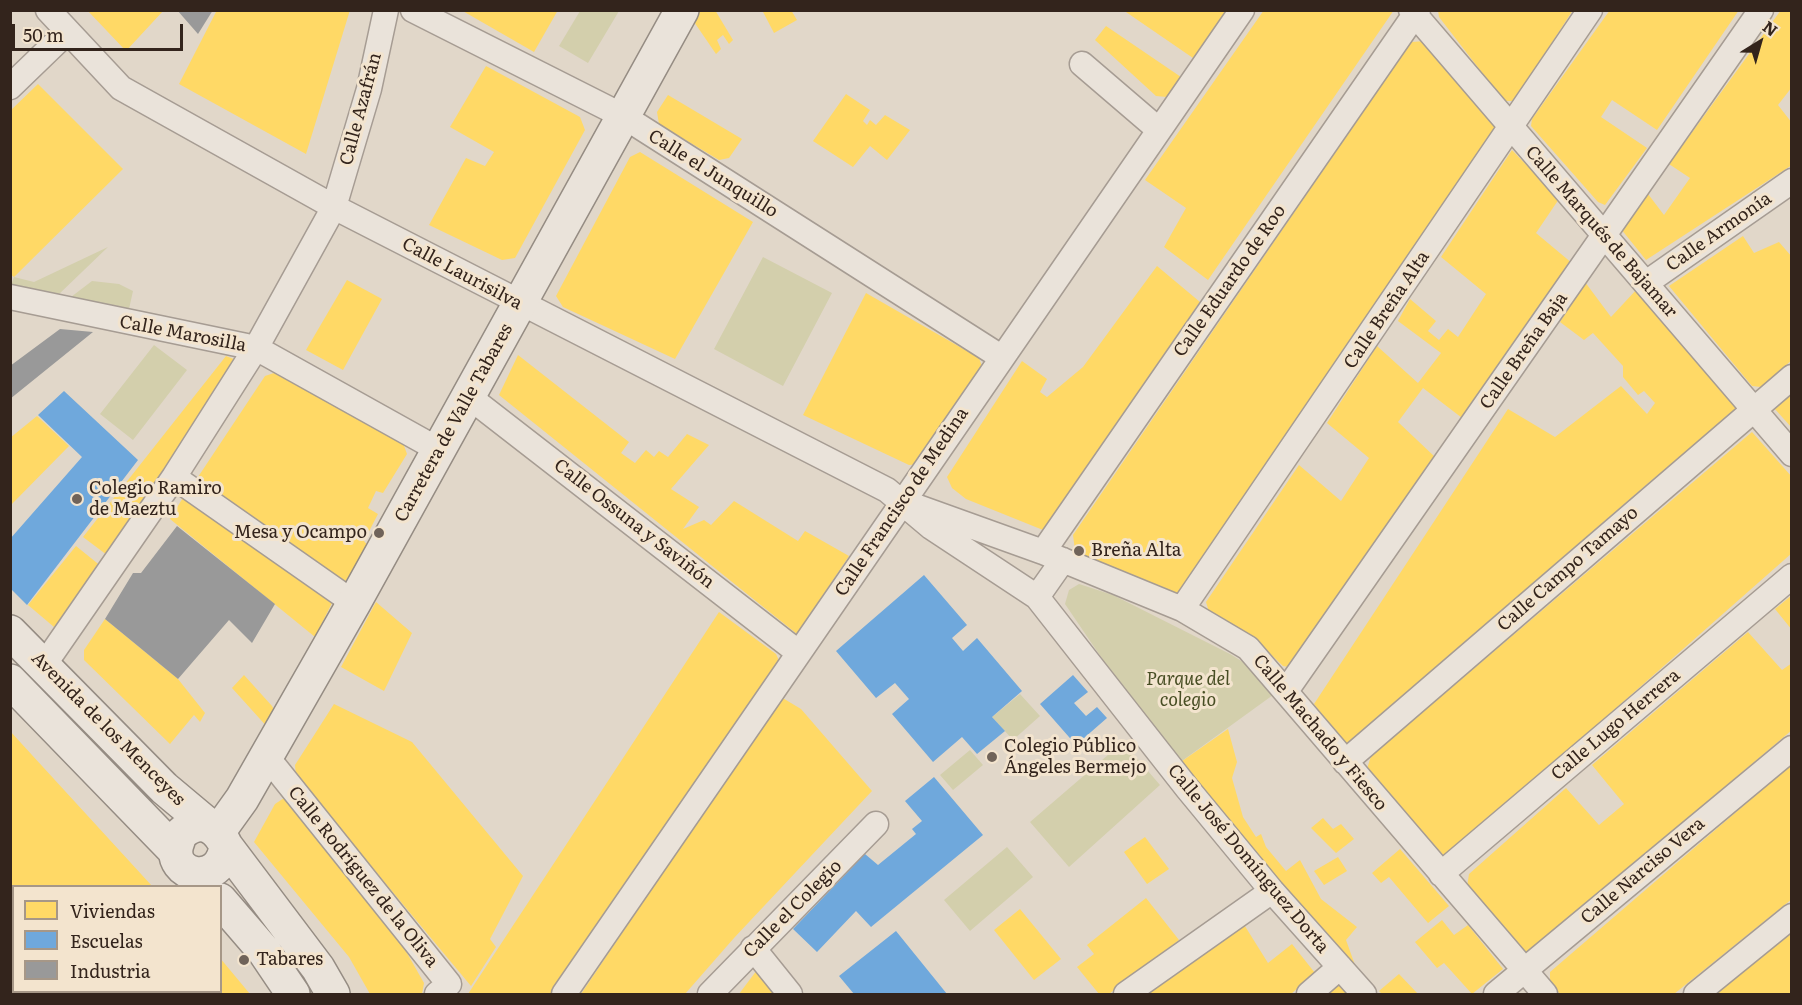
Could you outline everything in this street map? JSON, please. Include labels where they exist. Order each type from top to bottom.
[{"type":"main road","name":"Carretera de Valle Tabares","points":[[218,834],[267,757],[354,603],[682,10]]},
{"type":"main road","name":"Avenida de los Menceyes","points":[[10,632],[164,788],[218,834],[318,968],[333,994]]},
{"type":"main road","name":"Avenida de los Menceyes","points":[[11,683],[190,874]]},
{"type":"main road","points":[[194,824],[218,834],[225,859],[213,872],[190,874],[180,834],[194,824]]},
{"type":"main road","points":[[222,902],[264,951],[293,994]]},
{"type":"street","name":"Calle Laurisilva","points":[[48,10],[121,88],[334,207],[520,305],[886,490],[902,501]]},
{"type":"street","name":"Calle Azafrán","points":[[44,665],[174,477],[256,348],[334,207],[369,89],[386,10]]},
{"type":"street","name":"Calle el Junquillo","points":[[413,10],[623,116],[1001,357]]},
{"type":"street","name":"Calle Francisco de Medina","points":[[564,994],[1242,10]]},
{"type":"street","name":"Calle Breña Alta","points":[[1182,609],[1512,128],[1590,10]]},
{"type":"street","name":"Calle Breña Baja","points":[[1286,691],[1761,10]]},
{"type":"street","name":"Calle Marqués de Bajamar","points":[[1414,12],[1791,454]]},
{"type":"street","name":"Calle Eduardo de Roo","points":[[1037,597],[1053,556],[1414,12]]},
{"type":"street","points":[[10,87],[67,32]]},
{"type":"street","points":[[1082,64],[1159,130]]},
{"type":"street","name":"Calle Armonía","points":[[1646,283],[1791,182]]},
{"type":"street","name":"Calle Marosilla","points":[[10,297],[256,348],[439,450]]},
{"type":"street","name":"Calle Campo Tamayo","points":[[1345,762],[1791,377]]},
{"type":"street","name":"Calle Ossuna y Saviñón","points":[[468,396],[800,653]]},
{"type":"street","points":[[174,477],[354,603]]},
{"type":"street","name":"Calle Machado y Fiesco","points":[[902,501],[1053,556],[1182,609],[1248,648],[1545,994]]},
{"type":"street","name":"Calle José Domínguez Dorta","points":[[902,501],[931,527],[1037,597],[1166,762],[1272,891],[1364,994]]},
{"type":"street","name":"Calle Lugo Herrera","points":[[1441,874],[1791,576]]},
{"type":"street","name":"Calle Narciso Vera","points":[[1496,994],[1791,748]]},
{"type":"street","name":"Calle Rodríguez de la Oliva","points":[[267,757],[449,984],[437,994]]},
{"type":"street","name":"Calle el Colegio","points":[[710,994],[876,824]]},
{"type":"street","points":[[1126,994],[1272,891]]},
{"type":"street","points":[[1696,994],[1791,916]]},
{"type":"street","points":[[753,948],[790,994]]},
{"type":"street","points":[[1309,994],[1340,967]]},
{"type":"green space","points":[[580,11],[619,11],[588,63],[559,46]]},
{"type":"green space","points":[[108,247],[57,296],[11,285],[14,277],[34,282]]},
{"type":"green space","points":[[763,257],[832,293],[783,386],[714,349]]},
{"type":"green space","points":[[92,281],[119,284],[133,291],[129,309],[71,297]]},
{"type":"green space","points":[[154,345],[187,370],[133,440],[100,414]]},
{"type":"green space","name":"Parque del colegio","points":[[1079,584],[1113,595],[1230,654],[1243,662],[1273,695],[1175,766],[1065,604],[1069,590]]},
{"type":"green space","points":[[1020,694],[1040,716],[1013,740],[992,717]]},
{"type":"green space","points":[[1123,742],[1160,785],[1069,867],[1030,822]]},
{"type":"green space","points":[[970,750],[983,765],[953,790],[940,775]]},
{"type":"green space","points":[[1007,847],[1033,877],[970,931],[944,900]]},
{"type":"building: Viviendas","points":[[87,10],[164,10],[126,51]]},
{"type":"building: Viviendas","points":[[217,10],[350,10],[306,154],[179,84]]},
{"type":"building: Viviendas","points":[[461,10],[558,10],[534,52]]},
{"type":"building: Viviendas","points":[[698,10],[715,10],[733,40],[729,44],[723,35],[717,40],[721,49],[716,54],[690,16]]},
{"type":"building: Viviendas","points":[[762,10],[791,10],[797,20],[774,33]]},
{"type":"building: Viviendas","points":[[1123,10],[1229,10],[1193,58]]},
{"type":"building: Viviendas","points":[[1264,10],[1394,10],[1208,280],[1164,247],[1186,208],[1145,180]]},
{"type":"building: Viviendas","points":[[1438,10],[1573,10],[1514,101],[1504,101],[1439,17]]},
{"type":"building: Viviendas","points":[[1610,10],[1739,10],[1657,130],[1612,100],[1601,117],[1647,148],[1605,205],[1598,202],[1531,126],[1532,119]]},
{"type":"building: Viviendas","points":[[1781,10],[1792,10],[1792,87],[1778,105],[1792,123],[1792,165],[1646,260],[1621,229],[1648,194],[1664,215],[1690,178],[1669,164]]},
{"type":"building: Viviendas","points":[[1106,26],[1181,77],[1167,97],[1156,96],[1095,40]]},
{"type":"building: Viviendas","points":[[1427,41],[1498,126],[1183,590],[1170,596],[1075,550],[1073,535],[1411,42]]},
{"type":"building: Viviendas","points":[[486,66],[580,117],[585,130],[515,258],[502,260],[429,225],[466,158],[485,166],[494,152],[450,127]]},
{"type":"building: Viviendas","points":[[38,84],[123,169],[14,277],[10,274],[10,111]]},
{"type":"building: Viviendas","points":[[846,94],[870,110],[863,121],[867,125],[870,120],[876,125],[885,115],[910,130],[887,160],[870,146],[853,167],[813,141]]},
{"type":"building: Viviendas","points":[[668,95],[742,139],[729,158],[719,160],[659,124],[657,112]]},
{"type":"building: Viviendas","points":[[1512,150],[1559,199],[1536,233],[1573,264],[1466,421],[1423,388],[1398,422],[1435,457],[1294,668],[1283,666],[1260,644],[1210,615],[1206,602],[1299,465],[1341,501],[1369,458],[1327,423],[1377,346],[1418,383],[1441,353],[1398,321],[1410,299],[1436,321],[1428,331],[1439,340],[1448,329],[1458,337],[1486,294],[1441,257]]},
{"type":"building: Viviendas","points":[[640,152],[753,222],[675,359],[563,307],[556,296],[630,157]]},
{"type":"building: Viviendas","points":[[1743,236],[1754,253],[1779,242],[1792,257],[1792,360],[1761,387],[1752,386],[1669,286]]},
{"type":"building: Viviendas","points":[[1157,266],[1200,302],[1043,530],[966,499],[952,488],[947,477],[1022,361],[1047,379],[1040,392],[1047,397],[1083,367]]},
{"type":"building: Viviendas","points":[[347,280],[382,299],[343,370],[306,350]]},
{"type":"building: Viviendas","points":[[1585,282],[1611,317],[1637,289],[1736,406],[1734,417],[1653,479],[1346,746],[1314,704],[1508,409],[1555,437],[1621,386],[1647,414],[1655,403],[1644,391],[1638,395],[1623,377],[1623,366],[1593,333],[1584,340],[1560,322]]},
{"type":"building: Viviendas","points":[[866,293],[979,358],[984,372],[923,464],[909,465],[803,415]]},
{"type":"building: Viviendas","points":[[518,355],[629,442],[621,453],[635,463],[646,450],[654,457],[659,451],[668,457],[687,434],[709,445],[671,489],[699,507],[683,529],[704,520],[711,525],[734,501],[798,541],[805,531],[849,556],[797,634],[499,395]]},
{"type":"building: Viviendas","points":[[226,356],[236,360],[111,558],[83,537]]},
{"type":"building: Viviendas","points":[[274,373],[403,443],[407,454],[383,493],[376,491],[368,508],[378,514],[364,541],[369,547],[344,583],[198,477],[265,376]]},
{"type":"building: Viviendas","points":[[1792,392],[1792,428],[1774,408]]},
{"type":"building: Viviendas","points":[[37,416],[69,446],[10,506],[10,438]]},
{"type":"building: Viviendas","points":[[1752,432],[1792,477],[1792,553],[1446,858],[1367,769],[1371,756]]},
{"type":"building: Viviendas","points":[[184,496],[332,603],[315,637],[170,519]]},
{"type":"building: Viviendas","points":[[76,546],[102,567],[54,627],[28,605]]},
{"type":"building: Viviendas","points":[[1792,595],[1792,630],[1775,609]]},
{"type":"building: Viviendas","points":[[376,602],[412,633],[384,691],[341,667]]},
{"type":"building: Viviendas","points":[[719,612],[776,654],[781,665],[555,994],[468,994]]},
{"type":"building: Viviendas","points":[[105,619],[178,679],[205,713],[200,722],[194,715],[170,744],[84,660],[84,650]]},
{"type":"building: Viviendas","points":[[1748,632],[1782,670],[1792,663],[1792,730],[1526,955],[1467,887],[1469,874],[1566,788],[1599,825],[1624,804],[1592,765]]},
{"type":"building: Viviendas","points":[[244,675],[272,706],[277,716],[269,729],[232,688]]},
{"type":"building: Viviendas","points":[[781,697],[801,709],[872,791],[734,938],[685,994],[581,994]]},
{"type":"building: Viviendas","points":[[334,704],[412,742],[523,876],[490,939],[496,947],[471,986],[296,776],[295,765]]},
{"type":"building: Viviendas","points":[[1228,729],[1237,762],[1232,778],[1243,817],[1256,837],[1261,834],[1266,847],[1286,871],[1300,860],[1321,899],[1357,927],[1346,940],[1355,965],[1175,766]]},
{"type":"building: Viviendas","points":[[10,731],[151,885],[12,885],[12,988],[10,986]]},
{"type":"building: Viviendas","points":[[1792,764],[1792,899],[1674,994],[1560,994],[1550,983],[1550,972]]},
{"type":"building: Viviendas","points":[[284,798],[386,916],[424,983],[422,994],[370,994],[349,957],[254,842],[275,804]]},
{"type":"building: Viviendas","points":[[1323,818],[1333,829],[1341,824],[1354,839],[1336,853],[1311,828]]},
{"type":"building: Viviendas","points":[[1145,837],[1169,869],[1147,884],[1124,852]]},
{"type":"building: Viviendas","points":[[1400,849],[1449,906],[1428,923],[1389,877],[1381,883],[1372,873]]},
{"type":"building: Viviendas","points":[[1338,857],[1347,871],[1324,885],[1314,871]]},
{"type":"building: Viviendas","points":[[1146,898],[1179,940],[1109,994],[1099,994],[1077,967],[1094,954],[1087,945]]},
{"type":"building: Viviendas","points":[[1020,909],[1061,959],[1034,980],[994,930]]},
{"type":"building: Viviendas","points":[[1442,920],[1454,935],[1468,925],[1503,969],[1472,994],[1444,963],[1437,968],[1415,942]]},
{"type":"building: Viviendas","points":[[1243,923],[1268,963],[1292,944],[1315,973],[1291,994],[1141,994]]},
{"type":"building: Viviendas","points":[[1792,927],[1792,994],[1710,994]]},
{"type":"building: Viviendas","points":[[222,960],[250,994],[107,994],[222,993]]},
{"type":"building: Viviendas","points":[[757,970],[777,994],[739,994]]},
{"type":"building: Viviendas","points":[[1399,974],[1418,994],[1382,994],[1379,991]]},
{"type":"building: Viviendas","points":[[1335,979],[1356,994],[1318,994]]},
{"type":"building: Viviendas","points":[[18,993],[47,993],[45,994]]},
{"type":"building: Escuelas","points":[[64,391],[138,460],[27,605],[10,588],[10,539],[82,457],[38,415]]},
{"type":"building: Escuelas","points":[[924,575],[967,625],[952,638],[963,651],[977,638],[1022,691],[992,717],[1005,731],[977,754],[962,737],[933,762],[892,714],[909,699],[895,683],[876,698],[836,651]]},
{"type":"building: Escuelas","points":[[1073,675],[1088,692],[1074,703],[1086,716],[1097,707],[1107,718],[1076,745],[1040,704]]},
{"type":"building: Escuelas","points":[[934,777],[983,835],[871,927],[856,911],[817,952],[793,929],[865,854],[878,865],[916,834],[912,829],[922,821],[905,801]]},
{"type":"building: Escuelas","points":[[896,931],[947,994],[854,994],[839,976]]},
{"type":"building: Industria","points":[[177,10],[213,10],[198,34]]},
{"type":"building: Industria","points":[[60,329],[93,332],[10,399],[10,366]]},
{"type":"building: Industria","points":[[177,526],[275,604],[252,643],[229,620],[178,679],[105,619],[133,573],[141,573]]},
{"type":"place","name":"Colegio Ramiro de Maeztu","points":[[77,499]]},
{"type":"place","name":"Mesa y Ocampo","points":[[379,533]]},
{"type":"place","name":"Breña Alta","points":[[1079,551]]},
{"type":"place","name":"Colegio Público Ángeles Bermejo","points":[[992,757]]},
{"type":"place","name":"Tabares","points":[[244,960]]}]
